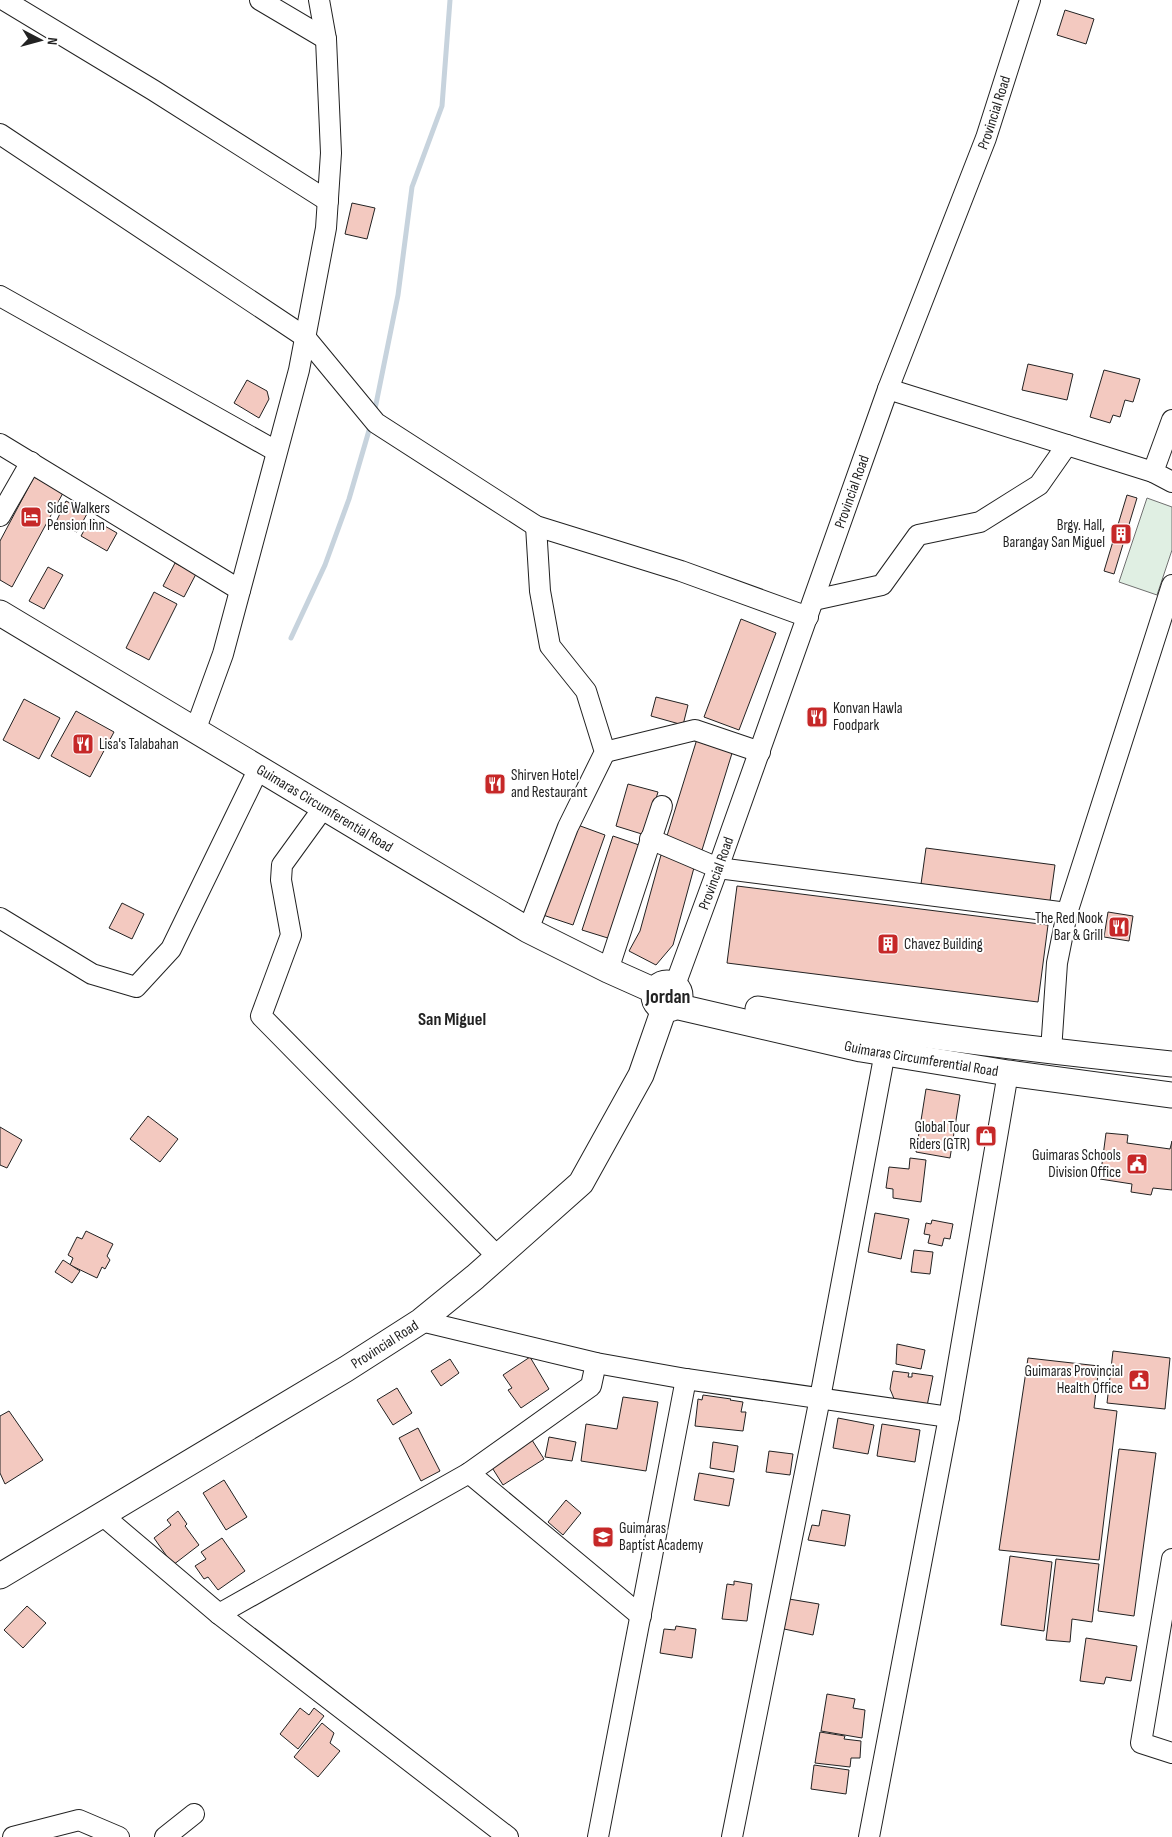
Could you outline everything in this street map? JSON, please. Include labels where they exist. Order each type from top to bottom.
[{"type":"main road","name":"Guimaras Circumferential Road","points":[[0,613],[528,930],[608,970],[670,997],[860,1049],[1008,1073],[1172,1095]]},
{"type":"main road","name":"Guimaras Circumferential Road","points":[[670,997],[890,1031],[1172,1064]]},
{"type":"main road","name":"Provincial Road","points":[[0,1576],[346,1369],[421,1321],[497,1256],[581,1183],[641,1075],[670,997]]},
{"type":"street","points":[[4,0],[153,90],[328,201]]},
{"type":"street","points":[[260,0],[326,39]]},
{"type":"street","points":[[195,731],[223,654],[299,370],[326,228],[331,152],[326,39],[319,0]]},
{"type":"street","name":"Provincial Road","points":[[670,997],[760,752],[888,388],[986,138],[1030,0]]},
{"type":"street","points":[[0,134],[305,337],[376,423],[536,526],[681,571],[811,608],[882,585],[918,535],[980,522],[1039,485],[1067,445]]},
{"type":"street","points":[[0,296],[276,451]]},
{"type":"street","points":[[888,388],[1153,472],[1172,482]]},
{"type":"street","points":[[1153,472],[1172,420]]},
{"type":"street","points":[[0,444],[240,590]]},
{"type":"street","points":[[0,516],[31,462]]},
{"type":"street","points":[[528,930],[568,827],[605,752],[586,691],[550,646],[540,591],[536,526]]},
{"type":"street","points":[[1051,1051],[1057,963],[1067,913],[1172,585]]},
{"type":"street","points":[[605,752],[695,730],[760,752]]},
{"type":"street","points":[[0,918],[92,974],[136,987],[171,949],[259,768]]},
{"type":"street","points":[[608,970],[662,806]]},
{"type":"street","points":[[324,807],[282,865],[281,880],[291,935],[261,1016],[497,1256]]},
{"type":"street","points":[[650,839],[718,868],[1067,913]]},
{"type":"street","points":[[732,1837],[820,1398],[885,1052]]},
{"type":"street","points":[[870,1837],[949,1417],[1008,1073]]},
{"type":"street","points":[[421,1321],[596,1363],[686,1380],[949,1417]]},
{"type":"street","points":[[220,1614],[469,1473],[591,1386],[596,1363]]},
{"type":"street","points":[[598,1837],[686,1380]]},
{"type":"street","points":[[469,1473],[641,1616]]},
{"type":"street","points":[[102,1515],[220,1614],[508,1837]]},
{"type":"street","points":[[1172,1559],[1141,1743],[1172,1753]]},
{"type":"street","points":[[165,1837],[194,1814]]},
{"type":"street","points":[[13,1837],[79,1820],[118,1837]]},
{"type":"green space","points":[[1147,498],[1172,507],[1172,550],[1157,595],[1119,582]]},
{"type":"building","points":[[1065,10],[1094,19],[1086,44],[1057,35]]},
{"type":"building","points":[[352,203],[375,208],[367,239],[345,234]]},
{"type":"building","points":[[1028,364],[1073,374],[1067,400],[1022,390]]},
{"type":"building","points":[[1104,370],[1140,379],[1133,402],[1125,400],[1120,417],[1113,415],[1110,423],[1090,417]]},
{"type":"building","points":[[247,380],[267,391],[269,399],[259,418],[234,403]]},
{"type":"building","name":"Side Walkers Pension Inn","points":[[34,477],[63,493],[12,587],[0,580],[0,541]]},
{"type":"building","name":"Brgy. Hall, Barangay San Miguel","points":[[1127,495],[1137,498],[1114,574],[1104,571]]},
{"type":"building","points":[[66,501],[88,512],[77,532],[56,522]]},
{"type":"building","points":[[91,518],[117,533],[107,551],[81,536]]},
{"type":"building","points":[[175,563],[196,574],[184,597],[163,586]]},
{"type":"building","points":[[48,567],[63,575],[44,609],[29,601]]},
{"type":"building","points":[[154,592],[177,604],[149,660],[126,648]]},
{"type":"building","points":[[741,619],[776,633],[739,730],[704,717]]},
{"type":"building","points":[[656,697],[688,705],[683,725],[651,716]]},
{"type":"building","points":[[24,699],[60,718],[39,759],[3,740]]},
{"type":"building","name":"Lisa's Talabahan","points":[[76,711],[114,732],[90,777],[51,756]]},
{"type":"building","points":[[697,739],[733,750],[702,850],[666,839]]},
{"type":"building","points":[[628,784],[658,792],[645,835],[616,826]]},
{"type":"building","points":[[575,824],[605,835],[573,925],[543,915]]},
{"type":"building","points":[[613,836],[642,846],[611,939],[582,930]]},
{"type":"building","points":[[926,848],[1055,865],[1050,901],[921,884]]},
{"type":"building","points":[[661,855],[695,864],[673,945],[656,965],[629,951],[640,931]]},
{"type":"building","name":"Chavez Building","points":[[737,886],[1048,925],[1038,1002],[727,963]]},
{"type":"building","points":[[122,903],[144,914],[132,939],[109,928]]},
{"type":"building","name":"The Red Nook Bar & Grill","points":[[1108,912],[1133,916],[1129,941],[1104,937]]},
{"type":"building","points":[[926,1089],[960,1095],[950,1158],[916,1152]]},
{"type":"building","points":[[148,1116],[178,1139],[160,1162],[130,1139]]},
{"type":"building","points":[[0,1127],[22,1140],[7,1168],[0,1165]]},
{"type":"building","name":"Guimaras Schools Division Office","points":[[1106,1133],[1128,1135],[1127,1143],[1170,1149],[1172,1141],[1172,1190],[1153,1188],[1151,1195],[1131,1192],[1132,1184],[1100,1179]]},
{"type":"building","points":[[910,1158],[926,1160],[921,1202],[893,1198],[893,1189],[886,1188],[889,1167],[909,1169]]},
{"type":"building","points":[[875,1213],[909,1219],[901,1259],[868,1252]]},
{"type":"building","points":[[932,1220],[953,1224],[950,1239],[944,1238],[942,1246],[928,1243],[930,1235],[924,1234],[926,1223],[931,1224]]},
{"type":"building","points":[[86,1231],[113,1244],[107,1256],[110,1260],[105,1269],[102,1267],[97,1278],[70,1265],[73,1258],[68,1255],[77,1237],[82,1239]]},
{"type":"building","points":[[914,1250],[933,1252],[930,1274],[911,1272]]},
{"type":"building","points":[[63,1260],[80,1271],[72,1283],[55,1272]]},
{"type":"building","points":[[897,1344],[925,1350],[921,1369],[896,1364]]},
{"type":"building","name":"Guimaras Provincial Health Office","points":[[1113,1351],[1170,1358],[1165,1409],[1107,1403]]},
{"type":"building","points":[[530,1357],[549,1389],[521,1408],[508,1390],[512,1388],[503,1375]]},
{"type":"building","points":[[1028,1358],[1099,1366],[1094,1408],[1117,1411],[1099,1560],[999,1550]]},
{"type":"building","points":[[450,1359],[459,1373],[441,1386],[431,1371]]},
{"type":"building","points":[[893,1371],[909,1373],[908,1377],[912,1377],[912,1373],[933,1376],[927,1406],[895,1401],[890,1389]]},
{"type":"building","points":[[397,1388],[412,1413],[393,1425],[377,1400]]},
{"type":"building","points":[[703,1395],[743,1402],[741,1412],[746,1412],[743,1431],[695,1426],[698,1399],[702,1400]]},
{"type":"building","points":[[623,1397],[658,1402],[646,1471],[581,1461],[586,1424],[617,1429]]},
{"type":"building","points":[[9,1411],[43,1460],[5,1484],[0,1473],[0,1416]]},
{"type":"building","points":[[838,1418],[874,1425],[868,1454],[833,1448]]},
{"type":"building","points":[[882,1424],[920,1430],[915,1462],[877,1456]]},
{"type":"building","points":[[418,1428],[440,1471],[421,1481],[399,1438]]},
{"type":"building","points":[[549,1437],[576,1442],[572,1461],[545,1457]]},
{"type":"building","points":[[532,1440],[544,1459],[503,1485],[491,1466]]},
{"type":"building","points":[[713,1442],[738,1446],[734,1472],[710,1468]]},
{"type":"building","points":[[1119,1449],[1156,1453],[1134,1616],[1098,1611]]},
{"type":"building","points":[[769,1451],[793,1454],[790,1475],[766,1472]]},
{"type":"building","points":[[699,1473],[734,1479],[729,1506],[694,1500]]},
{"type":"building","points":[[224,1480],[247,1517],[226,1530],[203,1493]]},
{"type":"building","points":[[566,1500],[581,1513],[563,1535],[548,1522]]},
{"type":"building","points":[[822,1510],[850,1515],[845,1546],[808,1540],[812,1525],[819,1526]]},
{"type":"building","points":[[178,1511],[187,1524],[185,1526],[199,1545],[173,1565],[154,1538],[171,1525],[167,1520]]},
{"type":"building","points":[[222,1538],[245,1571],[218,1590],[208,1577],[204,1579],[195,1566],[206,1559],[201,1552]]},
{"type":"building","points":[[1010,1556],[1052,1562],[1044,1631],[1001,1625]]},
{"type":"building","points":[[1056,1559],[1099,1564],[1092,1622],[1072,1619],[1070,1642],[1046,1640]]},
{"type":"building","points":[[734,1581],[752,1584],[747,1621],[722,1619],[727,1584],[734,1585]]},
{"type":"building","points":[[789,1599],[819,1604],[813,1635],[784,1629]]},
{"type":"building","points":[[27,1606],[46,1623],[23,1648],[4,1630]]},
{"type":"building","points":[[676,1626],[696,1629],[692,1658],[660,1653],[664,1629],[675,1630]]},
{"type":"building","points":[[1086,1638],[1137,1646],[1131,1681],[1106,1677],[1104,1684],[1080,1681]]},
{"type":"building","points":[[827,1694],[855,1699],[853,1708],[865,1710],[862,1738],[821,1731]]},
{"type":"building","points":[[300,1708],[309,1715],[314,1708],[324,1716],[298,1749],[280,1734]]},
{"type":"building","points":[[322,1723],[334,1733],[330,1743],[340,1751],[318,1777],[294,1757]]},
{"type":"building","points":[[820,1732],[845,1736],[844,1739],[861,1741],[860,1758],[851,1758],[850,1767],[815,1763]]},
{"type":"building","points":[[814,1765],[849,1770],[846,1794],[811,1789]]},
{"type":"waterway","points":[[375,409],[398,295],[412,187],[442,106],[450,0]]},
{"type":"waterway","points":[[291,638],[325,565],[349,499],[370,427]]},
{"type":"place","name":"Side Walkers Pension Inn","points":[[31,517]]},
{"type":"place","name":"Brgy. Hall, Barangay San Miguel","points":[[1121,534]]},
{"type":"place","name":"Konvan Hawla Foodpark","points":[[817,717]]},
{"type":"place","name":"Lisa's Talabahan","points":[[83,744]]},
{"type":"place","name":"Shirven Hotel and Restaurant","points":[[495,784]]},
{"type":"place","name":"The Red Nook Bar & Grill","points":[[1119,927]]},
{"type":"place","name":"Chavez Building","points":[[888,944]]},
{"type":"place","name":"Global Tour Riders (GTR)","points":[[986,1136]]},
{"type":"place","name":"Guimaras Schools Division Office","points":[[1137,1164]]},
{"type":"place","name":"Guimaras Provincial Health Office","points":[[1139,1380]]},
{"type":"place","name":"Guimaras Baptist Academy","points":[[603,1537]]},
{"type":"district","name":"Jordan","points":[[668,996]]},
{"type":"district","name":"San Miguel","points":[[452,1019]]}]
